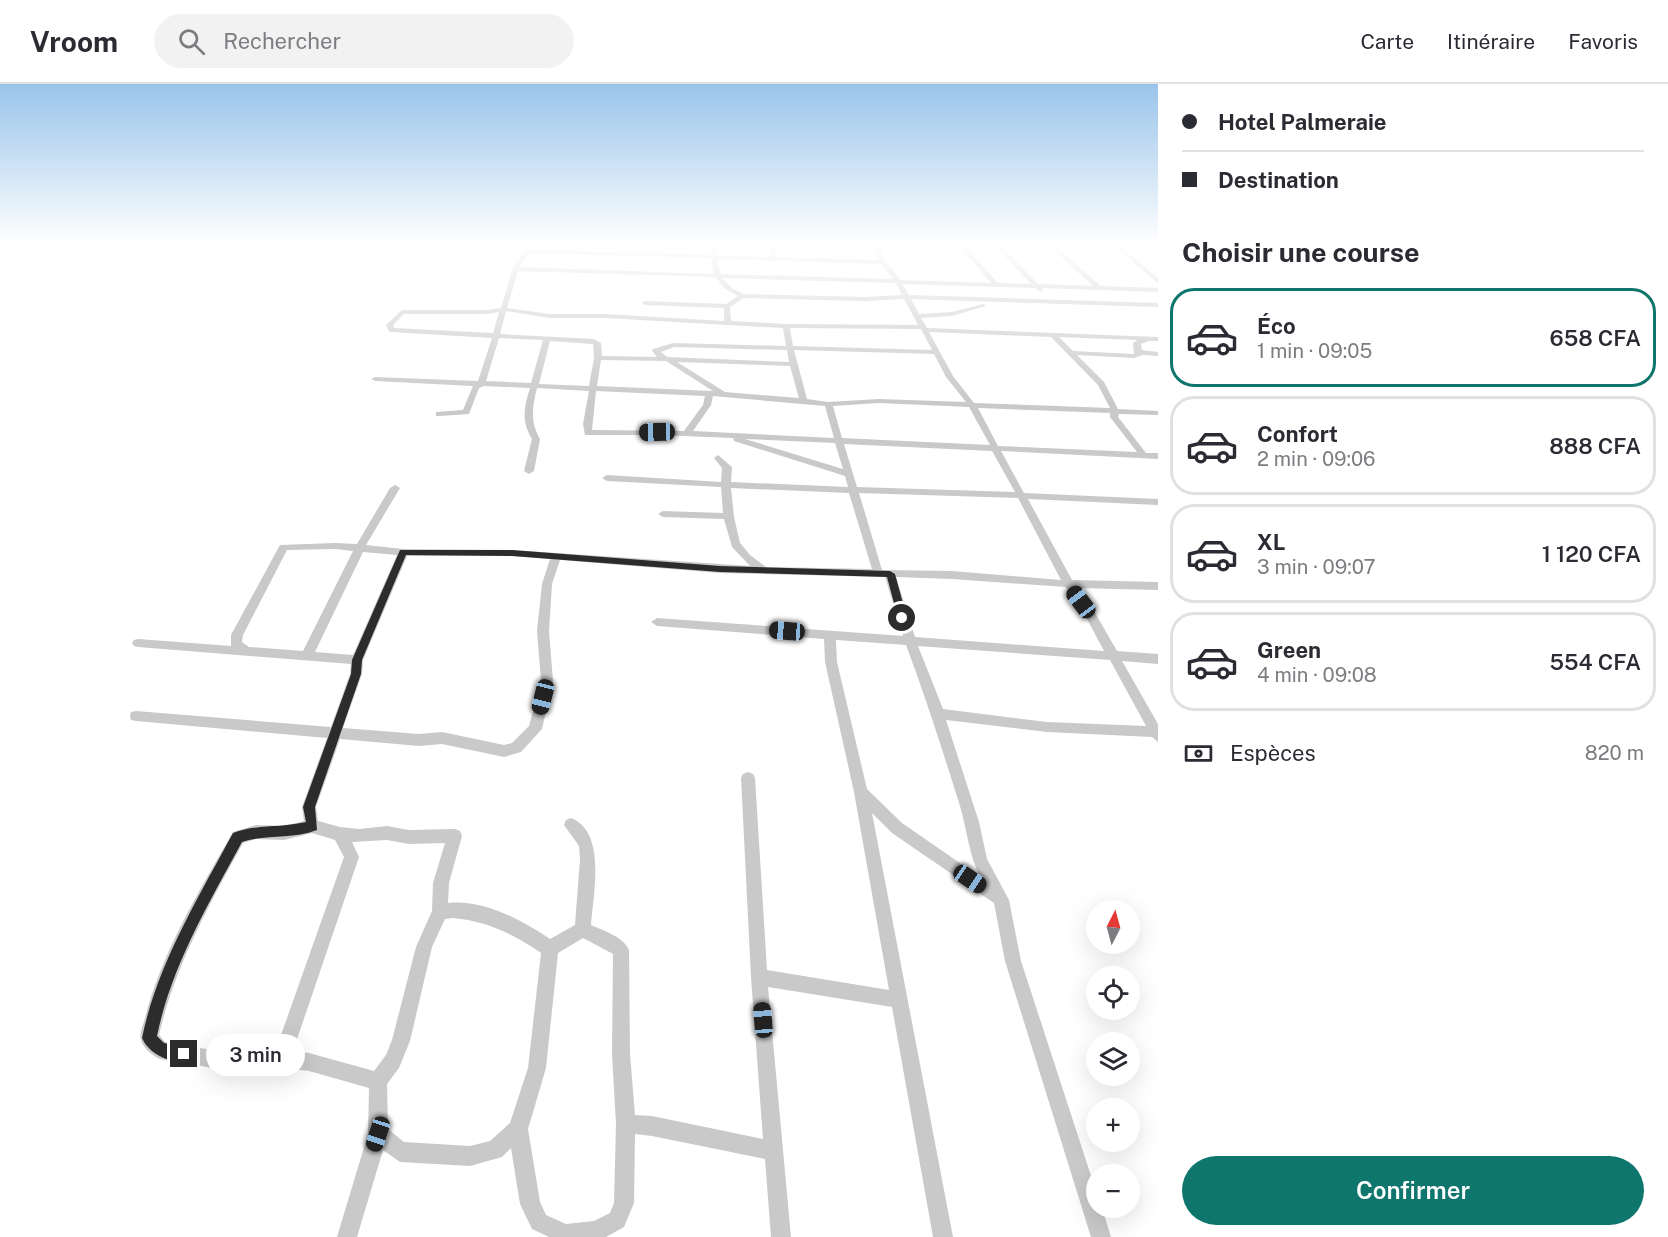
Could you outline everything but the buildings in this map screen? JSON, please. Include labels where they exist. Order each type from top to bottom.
[{"type":"street","points":[[439,414],[466,412],[476,387],[481,385],[508,296]]},
{"type":"street","points":[[645,303],[727,306],[743,296],[865,299],[906,297],[1158,305]]},
{"type":"street","points":[[1041,302],[1049,299],[1047,296]]},
{"type":"street","points":[[906,297],[936,352],[972,405],[1067,582],[1114,655],[1157,734]]},
{"type":"street","points":[[916,316],[952,314],[1009,302]]},
{"type":"street","points":[[727,306],[728,322]]},
{"type":"street","points":[[1158,339],[1010,331],[786,326],[605,316],[582,318],[530,314],[504,309],[487,312],[402,312],[388,324],[391,330],[594,341],[597,343],[598,358],[587,424],[588,433],[687,433],[1158,456]]},
{"type":"street","points":[[786,326],[793,364],[804,401]]},
{"type":"street","points":[[1053,335],[1101,384],[1115,411],[1114,417],[1144,456]]},
{"type":"street","points":[[528,471],[536,439],[529,427],[528,409],[547,338]]},
{"type":"street","points":[[1072,353],[1134,356],[1139,355],[1137,343],[1148,339]]},
{"type":"street","points":[[723,394],[665,359],[656,351],[673,345],[936,352]]},
{"type":"street","points":[[1138,352],[1158,354]]},
{"type":"street","points":[[598,358],[793,364]]},
{"type":"street","points":[[375,380],[710,393],[828,404],[858,401],[1158,413]]},
{"type":"street","points":[[687,433],[707,405],[710,393]]},
{"type":"street","points":[[828,404],[852,489],[884,574],[912,639],[938,714],[972,822],[980,861],[1001,900],[1013,961],[1101,1237]]},
{"type":"street","points":[[728,435],[808,463],[848,474]]},
{"type":"street","points":[[718,458],[727,467],[729,516],[735,543],[751,562],[763,570]]},
{"type":"street","points":[[607,478],[805,489],[1158,502]]},
{"type":"street","points":[[309,654],[359,549],[395,488]]},
{"type":"street","points":[[663,514],[729,516]]},
{"type":"street","points":[[246,651],[236,644],[237,635],[284,547],[335,546],[403,552],[512,553],[763,570],[967,576],[1045,583],[1158,586]]},
{"type":"street","points":[[312,826],[309,807],[356,674],[357,660],[403,552]]},
{"type":"street","points":[[136,716],[419,740],[442,738],[504,751],[516,748],[535,729],[547,681],[543,631],[547,584],[556,557]]},
{"type":"street","points":[[657,622],[912,639],[1102,657],[1114,655],[1158,658]]},
{"type":"street","points":[[830,635],[831,662],[861,792],[943,1237]]},
{"type":"street","points":[[138,643],[309,654],[357,660]]},
{"type":"street","points":[[938,714],[1047,727],[1157,734]]},
{"type":"street","points":[[748,778],[759,977],[781,1237]]},
{"type":"street","points":[[861,792],[897,828],[1001,900]]},
{"type":"street","points":[[571,825],[586,843],[588,859],[583,930]]},
{"type":"street","points":[[347,1237],[378,1134],[378,1081],[393,1061],[403,1036],[432,924],[440,912],[441,883],[454,836],[408,837],[387,833],[359,836],[340,834],[312,826],[284,833],[256,831],[238,837],[188,928],[153,1018],[149,1038],[160,1050],[253,1066],[281,1059],[309,1062],[378,1081]]},
{"type":"street","points":[[281,1059],[352,857],[340,834]]},
{"type":"street","points":[[440,912],[448,910],[492,919],[516,927],[550,950]]},
{"type":"street","points":[[583,930],[621,950],[621,1054],[626,1124],[624,1203],[617,1220],[596,1231],[566,1233],[539,1222],[530,1204],[518,1129],[537,1068],[550,950],[564,939],[583,930]]},
{"type":"street","points":[[759,977],[899,1000]]},
{"type":"street","points":[[626,1124],[652,1126],[773,1151]]},
{"type":"street","points":[[378,1134],[400,1152],[470,1156],[495,1150],[518,1129]]},
{"type":"route","points":[[184,1054],[160,1050],[149,1038],[153,1018],[188,928],[238,837],[256,831],[284,833],[312,826],[309,807],[356,674],[357,660],[364,649],[403,552],[512,553],[720,569],[890,574],[902,618]]}]
